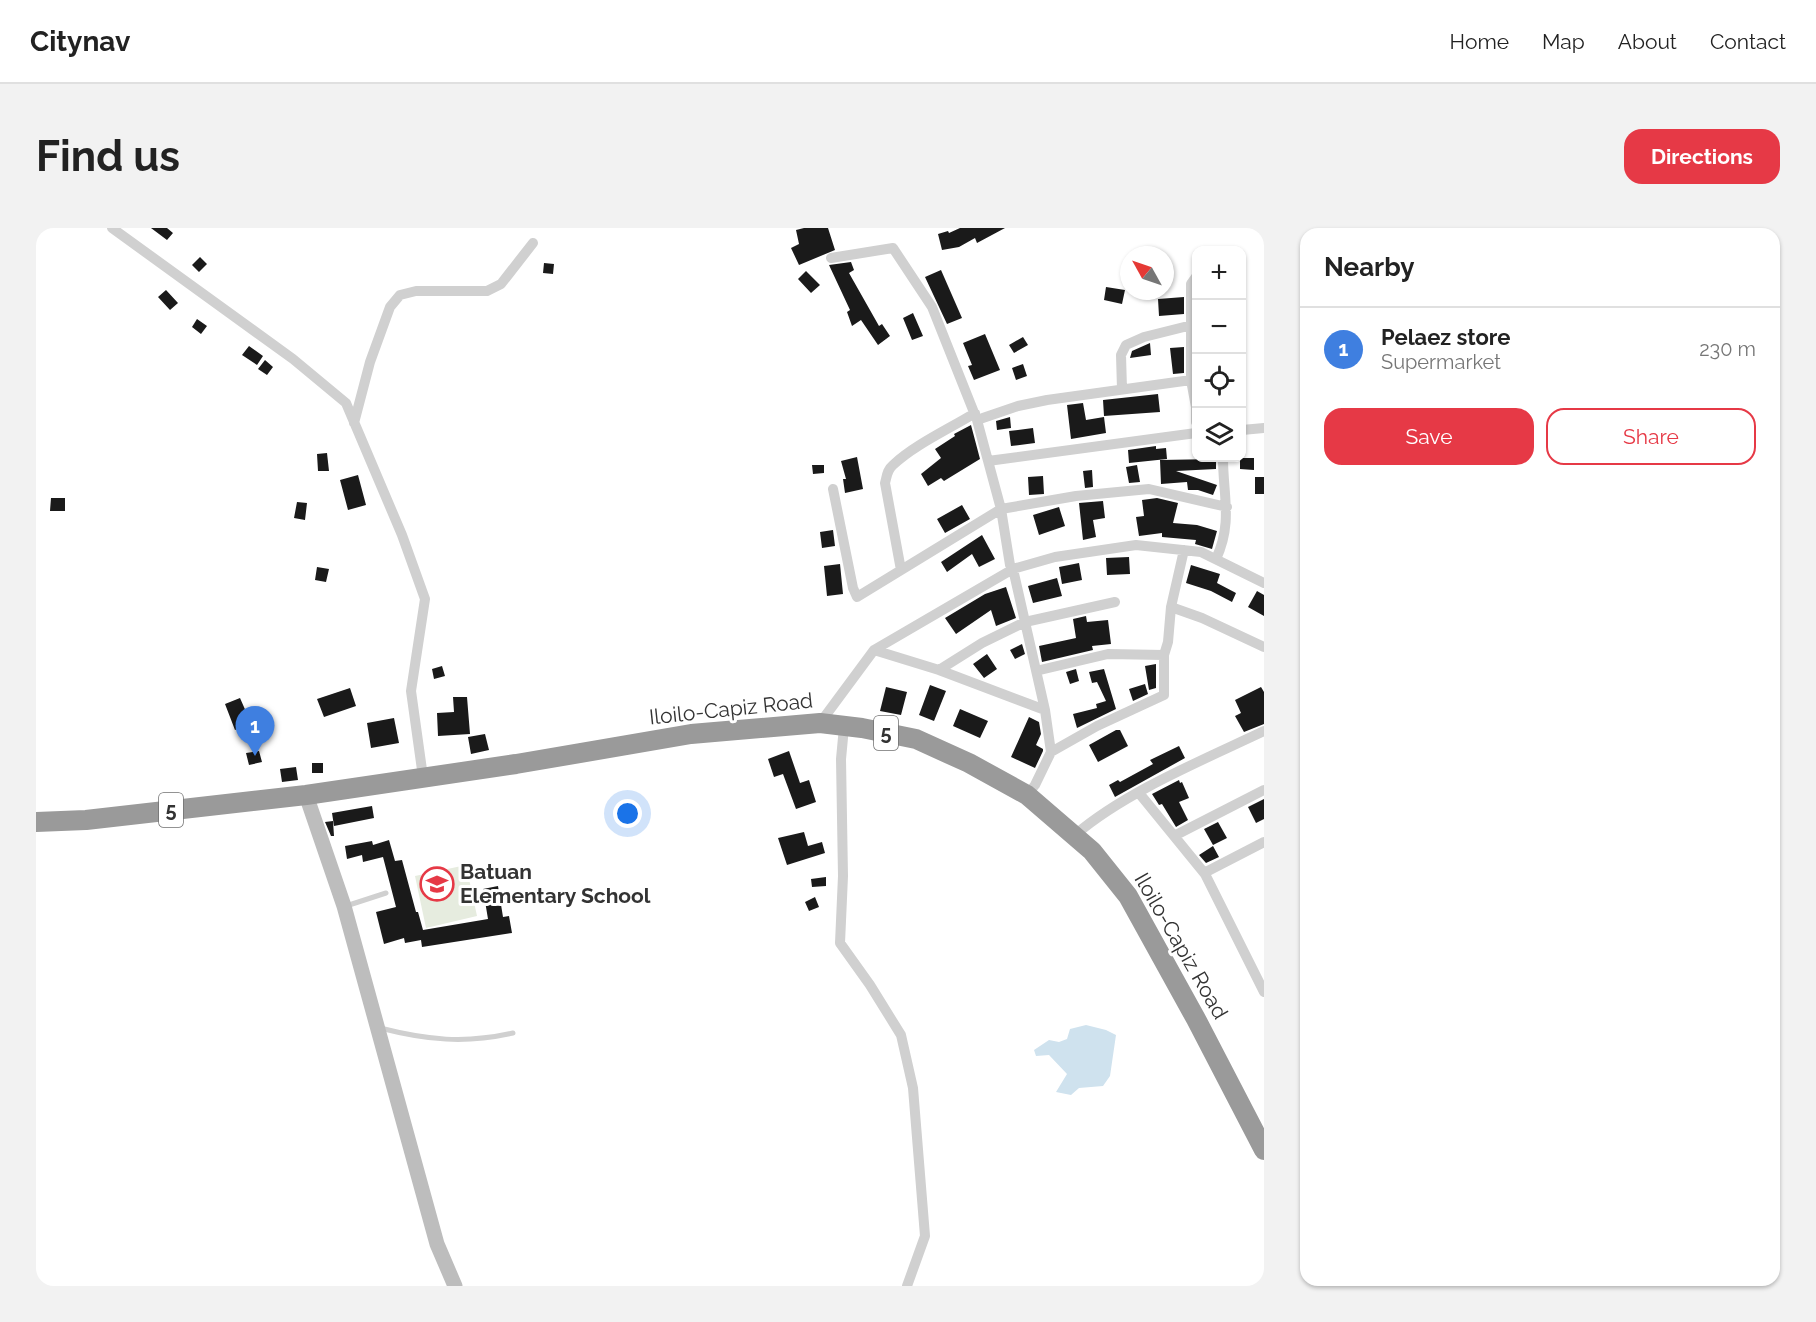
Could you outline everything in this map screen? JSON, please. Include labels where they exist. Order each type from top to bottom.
[{"type":"highway","name":"Iloilo-Capiz Road","points":[[36,822],[86,820],[306,795],[516,764],[691,734],[820,723],[862,728],[916,740],[969,763],[1026,795],[1092,851],[1128,896],[1196,1018],[1264,1150]]},
{"type":"street","points":[[112,228],[324,383],[346,403],[402,536],[425,599],[411,692],[423,777]]},
{"type":"street","points":[[354,423],[370,362],[390,307],[400,295],[416,291],[487,291],[501,284],[533,243]]},
{"type":"street","points":[[831,258],[893,248],[932,307],[976,417],[1001,510],[1010,565],[1013,569],[1045,710],[1051,752],[1035,785],[1026,795]]},
{"type":"street","points":[[1192,283],[1191,380],[1196,408]]},
{"type":"street","points":[[1122,389],[1121,354],[1126,345],[1144,337],[1192,325]]},
{"type":"street","points":[[902,570],[885,483],[891,466],[915,449],[976,417],[1018,406],[1191,380]]},
{"type":"street","points":[[1246,430],[1264,428]]},
{"type":"street","points":[[988,461],[1192,434]]},
{"type":"street","points":[[1216,559],[1226,531],[1227,507],[1223,462]]},
{"type":"street","points":[[833,489],[852,588],[857,597],[1001,510],[1076,496],[1149,489],[1227,507]]},
{"type":"street","points":[[820,723],[874,650],[1013,569],[1055,557],[1137,545],[1201,552],[1264,583]]},
{"type":"street","points":[[1051,752],[1097,726],[1164,695],[1164,655],[1168,642],[1171,607],[1184,550]]},
{"type":"street","points":[[939,670],[982,642],[1025,622],[1116,602]]},
{"type":"street","points":[[1171,607],[1202,618],[1264,646]]},
{"type":"street","points":[[874,650],[939,670],[1045,710]]},
{"type":"street","points":[[1036,669],[1108,654],[1164,655]]},
{"type":"street","points":[[844,727],[841,759],[843,876],[840,943],[870,984],[901,1035],[913,1088],[925,1236],[907,1286]]},
{"type":"street","points":[[1075,835],[1095,818],[1139,793],[1264,732]]},
{"type":"street","points":[[1174,836],[1264,790]]},
{"type":"street","points":[[1139,793],[1204,873],[1264,992]]},
{"type":"street","points":[[306,795],[344,906],[437,1244],[455,1286]]},
{"type":"street","points":[[1204,873],[1264,842]]},
{"type":"lane","points":[[344,906],[386,893]]},
{"type":"lane","points":[[378,1027],[410,1035],[459,1041],[513,1033]]},
{"type":"shaded area","points":[[466,865],[477,916],[426,928],[415,876]]},
{"type":"water","points":[[1086,1025],[1116,1035],[1110,1076],[1103,1086],[1079,1088],[1071,1095],[1056,1092],[1067,1074],[1049,1055],[1036,1056],[1034,1050],[1049,1040],[1059,1042],[1067,1039],[1070,1029]]},
{"type":"building","points":[[151,228],[167,228],[173,233],[167,240]]},
{"type":"building","points":[[828,228],[835,250],[799,265],[791,248],[799,244],[796,230]]},
{"type":"building","points":[[960,228],[1005,228],[977,243],[975,238],[959,247],[942,250],[938,234],[948,231],[949,233]]},
{"type":"building","points":[[200,257],[207,264],[199,272],[192,265]]},
{"type":"building","points":[[851,262],[854,270],[849,273],[879,326],[882,324],[890,336],[878,345],[861,320],[852,326],[847,312],[850,310],[829,265]]},
{"type":"building","points":[[544,263],[554,264],[553,274],[543,273]]},
{"type":"building","points":[[941,270],[962,318],[947,324],[925,277]]},
{"type":"building","points":[[806,271],[820,285],[811,293],[798,279]]},
{"type":"building","points":[[1106,287],[1120,289],[1122,304],[1104,300]]},
{"type":"building","points":[[166,290],[178,303],[170,310],[158,297]]},
{"type":"building","points":[[1184,297],[1184,314],[1159,316],[1158,300],[1174,300],[1174,298]]},
{"type":"building","points":[[913,313],[923,336],[912,340],[903,318]]},
{"type":"building","points":[[197,319],[207,326],[201,334],[192,327]]},
{"type":"building","points":[[985,334],[1000,370],[974,380],[968,366],[972,365],[963,343]]},
{"type":"building","points":[[1023,337],[1028,345],[1014,353],[1009,345]]},
{"type":"building","points":[[1150,343],[1151,355],[1130,358],[1132,351]]},
{"type":"building","points":[[249,346],[263,356],[257,365],[242,355]]},
{"type":"building","points":[[1184,347],[1184,373],[1173,374],[1170,348]]},
{"type":"building","points":[[265,360],[273,367],[267,375],[258,369]]},
{"type":"building","points":[[1023,364],[1027,376],[1016,380],[1012,368]]},
{"type":"building","points":[[1158,394],[1160,412],[1104,416],[1103,400]]},
{"type":"building","points":[[1083,403],[1086,420],[1104,417],[1106,433],[1071,439],[1067,405]]},
{"type":"building","points":[[1010,417],[1011,428],[997,430],[996,421]]},
{"type":"building","points":[[971,425],[980,459],[944,481],[941,478],[928,486],[921,474],[941,458],[935,449],[955,436],[954,434]]},
{"type":"building","points":[[1033,428],[1035,443],[1011,446],[1009,431]]},
{"type":"building","points":[[1156,446],[1156,449],[1166,448],[1167,459],[1129,463],[1128,450]]},
{"type":"building","points":[[327,453],[329,471],[318,471],[317,454]]},
{"type":"building","points":[[857,457],[863,489],[845,493],[843,479],[846,479],[841,461]]},
{"type":"building","points":[[1246,458],[1254,458],[1254,470],[1240,469],[1240,462],[1246,462]]},
{"type":"building","points":[[1160,460],[1216,462],[1216,469],[1176,471],[1217,485],[1213,495],[1198,490],[1188,490],[1187,482],[1161,484]]},
{"type":"building","points":[[812,465],[824,465],[824,473],[813,474]]},
{"type":"building","points":[[1137,465],[1140,482],[1129,483],[1126,467]]},
{"type":"building","points":[[1092,470],[1093,487],[1085,488],[1083,471]]},
{"type":"building","points":[[358,475],[366,505],[348,510],[340,480]]},
{"type":"building","points":[[1043,476],[1044,494],[1029,495],[1028,477]]},
{"type":"building","points":[[1255,477],[1264,477],[1264,494],[1255,494]]},
{"type":"building","points":[[51,498],[65,498],[65,511],[50,511]]},
{"type":"building","points":[[1157,498],[1178,503],[1173,523],[1197,525],[1217,531],[1212,549],[1195,544],[1196,540],[1162,537],[1162,533],[1139,536],[1136,517],[1144,516],[1142,500]]},
{"type":"building","points":[[1103,501],[1105,518],[1093,520],[1096,537],[1083,540],[1079,503]]},
{"type":"building","points":[[297,502],[307,503],[305,520],[294,518]]},
{"type":"building","points":[[962,505],[970,519],[945,533],[937,519]]},
{"type":"building","points":[[1059,507],[1065,526],[1039,535],[1033,515]]},
{"type":"building","points":[[833,530],[835,546],[822,548],[820,532]]},
{"type":"building","points":[[982,535],[995,559],[979,567],[972,554],[947,572],[941,562]]},
{"type":"building","points":[[1129,557],[1130,574],[1107,575],[1106,558]]},
{"type":"building","points":[[1079,563],[1082,580],[1062,584],[1059,567]]},
{"type":"building","points":[[840,564],[843,594],[827,596],[824,566]]},
{"type":"building","points":[[1191,565],[1220,574],[1217,583],[1236,593],[1232,602],[1211,591],[1186,583]]},
{"type":"building","points":[[317,567],[329,569],[326,582],[315,580]]},
{"type":"building","points":[[1057,578],[1062,596],[1033,603],[1028,586]]},
{"type":"building","points":[[1006,587],[1016,618],[996,626],[991,610],[956,634],[945,618],[985,594]]},
{"type":"building","points":[[1257,591],[1264,595],[1264,616],[1248,607]]},
{"type":"building","points":[[1086,616],[1087,622],[1108,620],[1111,644],[1092,646],[1093,650],[1042,662],[1039,646],[1076,638],[1073,619]]},
{"type":"building","points":[[1022,644],[1025,654],[1015,659],[1010,650]]},
{"type":"building","points":[[987,654],[997,669],[984,678],[973,664]]},
{"type":"building","points":[[1156,664],[1156,688],[1149,690],[1145,666]]},
{"type":"building","points":[[442,666],[445,676],[434,679],[432,669]]},
{"type":"building","points":[[1076,669],[1079,681],[1070,684],[1066,672]]},
{"type":"building","points":[[1104,669],[1116,709],[1077,728],[1073,714],[1097,708],[1096,704],[1106,701],[1097,682],[1092,683],[1089,672]]},
{"type":"building","points":[[1145,684],[1148,694],[1133,701],[1129,689]]},
{"type":"building","points":[[930,685],[946,691],[934,721],[919,715]]},
{"type":"building","points":[[886,687],[907,692],[901,715],[880,711]]},
{"type":"building","points":[[1261,687],[1264,692],[1264,724],[1244,732],[1235,716],[1241,713],[1235,700]]},
{"type":"building","points":[[350,688],[356,706],[324,717],[317,699]]},
{"type":"building","points":[[453,697],[467,697],[470,734],[438,736],[437,713],[454,712]]},
{"type":"building","points":[[240,698],[251,723],[235,730],[225,704]]},
{"type":"building","points":[[960,709],[988,721],[980,738],[953,726]]},
{"type":"building","points":[[1029,717],[1039,722],[1041,734],[1036,745],[1043,749],[1035,768],[1011,757]]},
{"type":"building","points":[[394,718],[399,743],[371,748],[367,723]]},
{"type":"building","points":[[1120,730],[1128,746],[1098,762],[1089,745]]},
{"type":"building","points":[[485,734],[489,750],[471,754],[468,737]]},
{"type":"building","points":[[1179,746],[1185,758],[1115,797],[1109,785],[1118,780],[1120,782],[1153,764],[1150,760]]},
{"type":"building","points":[[259,751],[262,762],[249,765],[246,753]]},
{"type":"building","points":[[789,751],[800,783],[809,780],[816,802],[796,809],[783,774],[774,777],[768,759]]},
{"type":"building","points":[[312,763],[323,763],[323,773],[312,773]]},
{"type":"building","points":[[296,767],[298,780],[282,782],[280,769]]},
{"type":"building","points":[[1179,780],[1189,798],[1179,802],[1188,820],[1176,827],[1162,804],[1159,805],[1152,794]]},
{"type":"building","points":[[1264,799],[1264,819],[1256,823],[1248,807]]},
{"type":"building","points":[[372,806],[374,818],[334,826],[332,813]]},
{"type":"building","points":[[333,821],[334,836],[331,836],[325,822]]},
{"type":"building","points":[[1218,822],[1227,838],[1213,845],[1204,829]]},
{"type":"building","points":[[804,832],[808,846],[822,842],[825,853],[787,865],[778,838]]},
{"type":"building","points":[[389,840],[395,861],[402,860],[423,930],[488,919],[483,889],[498,886],[503,917],[509,916],[512,933],[422,947],[421,940],[405,943],[404,938],[384,944],[376,912],[396,907],[383,857],[363,862],[362,855],[347,859],[345,846],[372,841],[373,845]]},
{"type":"building","points":[[1213,846],[1219,857],[1206,863],[1199,855]]},
{"type":"building","points":[[826,877],[826,886],[812,887],[811,879]]},
{"type":"building","points":[[815,897],[819,907],[809,911],[805,902]]},
{"type":"place","name":"Pelaez store","points":[[255,756]]},
{"type":"place","name":"Batuan Elementary School","points":[[437,884]]}]
